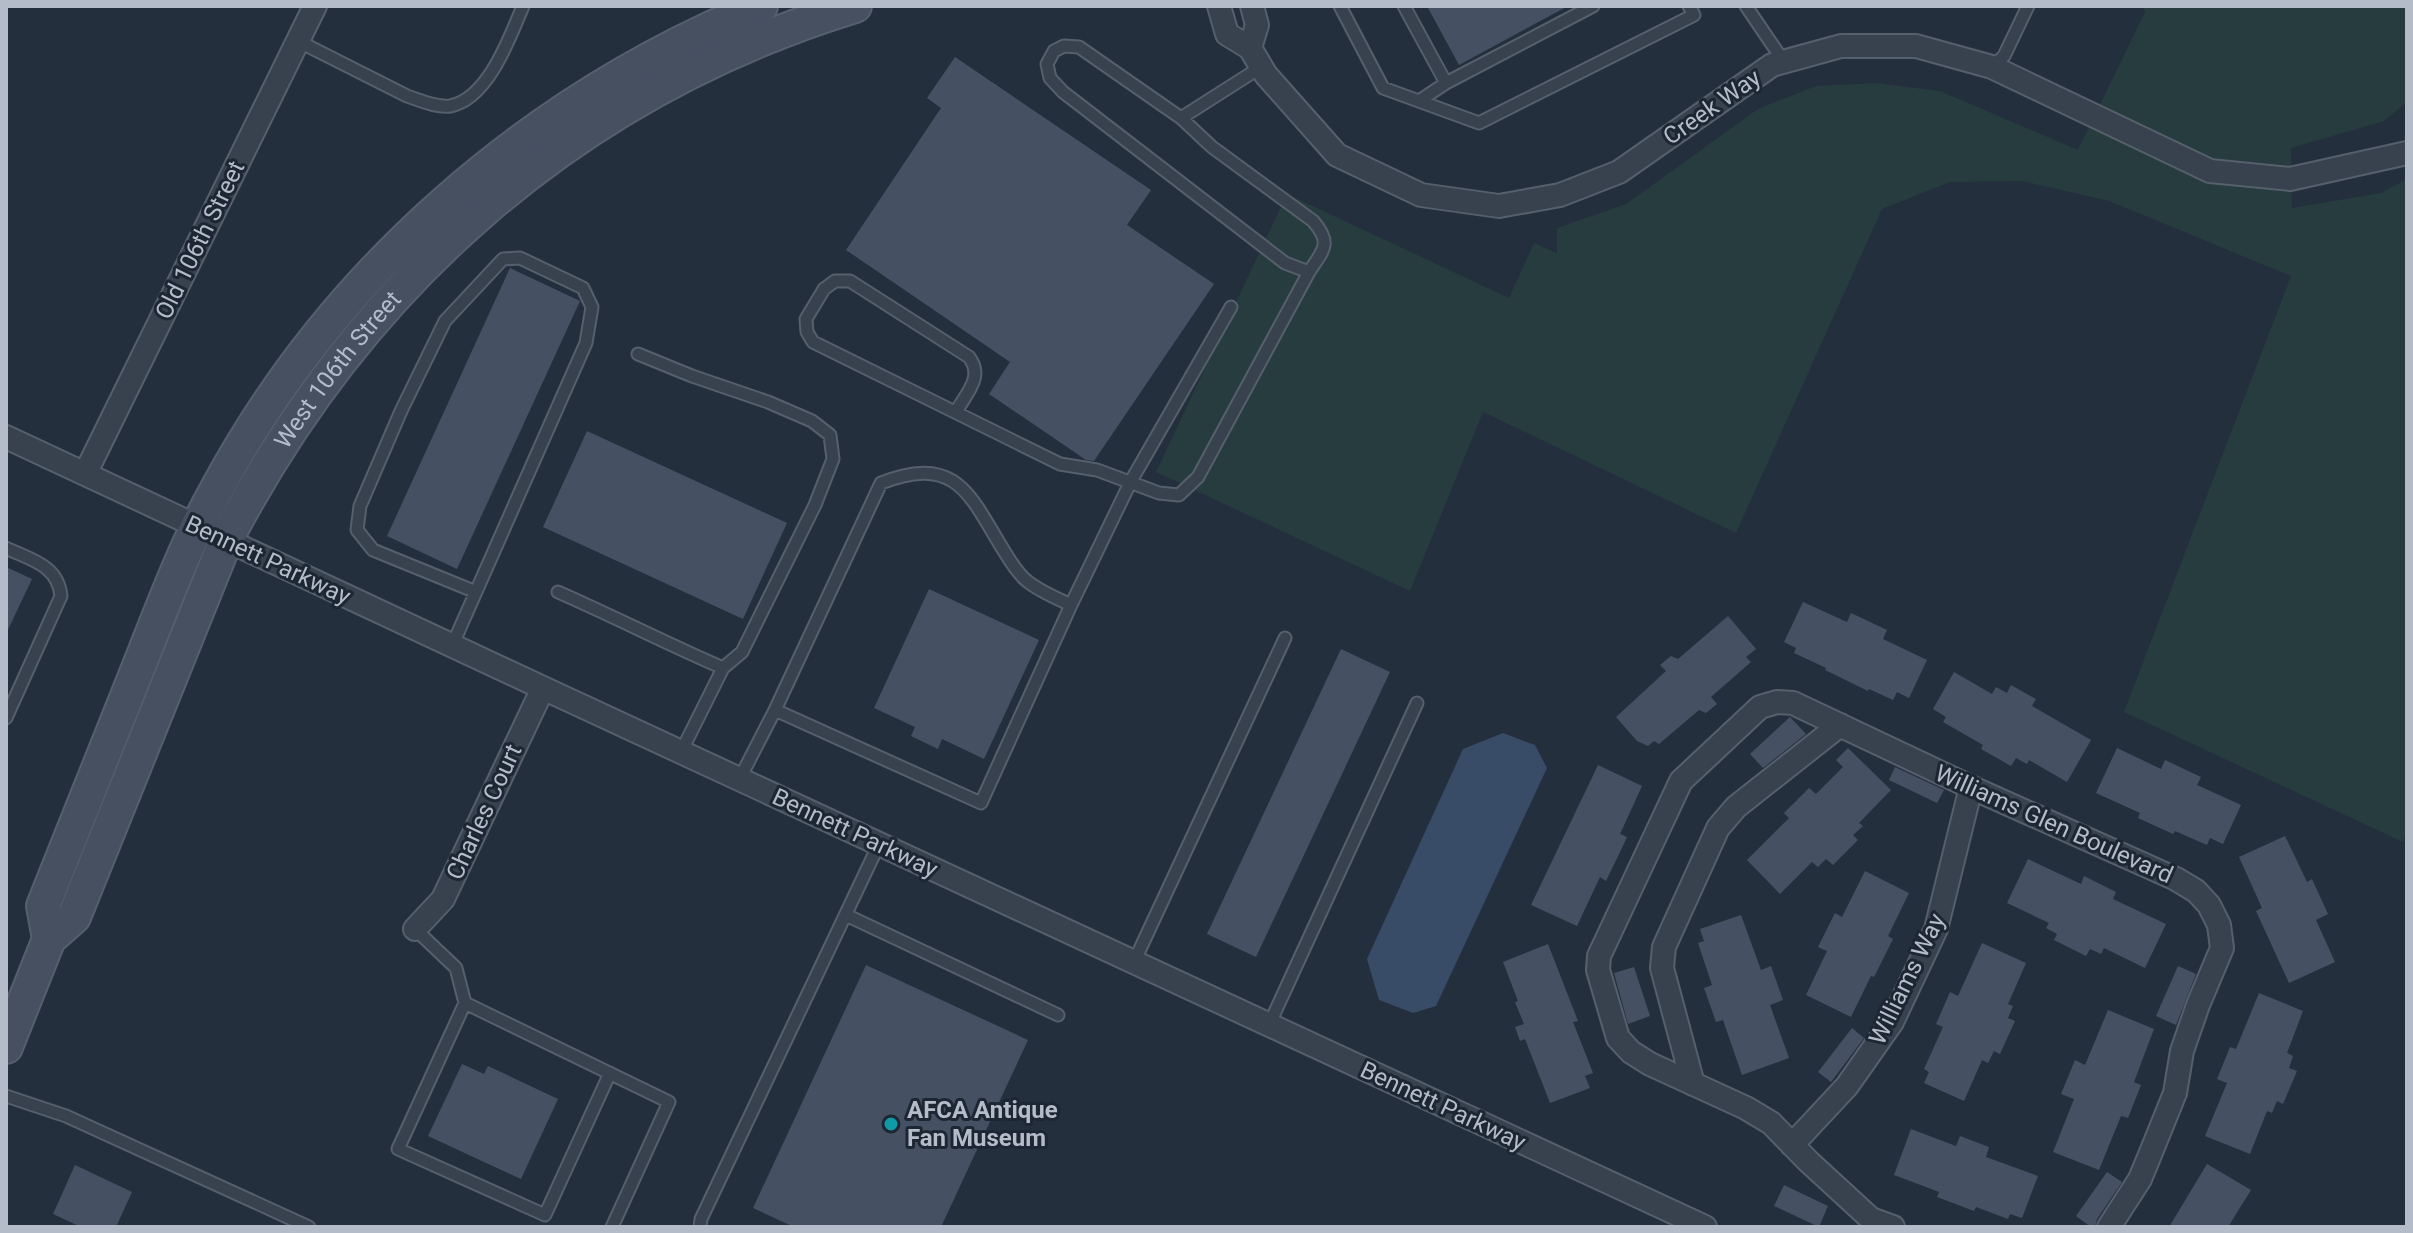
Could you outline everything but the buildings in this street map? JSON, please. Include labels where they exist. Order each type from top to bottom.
[{"type":"street","name":"Old 106th Street","points":[[85,474],[315,6]]},
{"type":"street","name":"West 106th Street","points":[[49,939],[43,906],[168,593],[197,527],[234,457],[282,383],[364,281],[426,219],[495,158],[592,92],[668,48],[761,6]]},
{"type":"street","name":"West 106th Street","points":[[6,1047],[20,999],[49,939],[74,917],[226,540],[295,422],[359,336],[434,255],[504,191],[586,133],[683,76],[762,39],[855,6]]},
{"type":"street","name":"Creek Way","points":[[1219,6],[1227,34],[1256,58],[1337,155],[1421,195],[1499,206],[1560,195],[1619,172],[1772,65],[1841,46],[1916,46],[1992,67],[2210,171],[2290,179],[2407,153]]},
{"type":"street","points":[[1252,6],[1257,25],[1256,58]]},
{"type":"street","name":"Bennett Parkway","points":[[6,437],[1705,1227]]},
{"type":"street","name":"Charles Court","points":[[415,929],[443,899],[543,688]]},
{"type":"street","name":"Williams Glen Boulevard","points":[[1893,1227],[1870,1223],[1771,1123],[1631,1052],[1618,1038],[1598,970],[1599,956],[1681,781],[1760,707],[1777,702],[1793,703],[2176,879],[2196,891],[2209,905],[2219,925],[2222,948],[2182,1051],[2175,1093],[2140,1179],[2109,1227]]},
{"type":"street","points":[[1693,1084],[1662,968],[1664,947],[1718,828],[1736,807],[1840,725]]},
{"type":"street","name":"Williams Way","points":[[1792,1145],[1847,1086],[1892,1022],[1936,929],[1971,787]]},
{"type":"lane","points":[[298,41],[407,96],[449,106],[472,97],[489,75],[523,6]]},
{"type":"lane","points":[[1340,6],[1383,88],[1479,123],[1694,15],[1689,6]]},
{"type":"lane","points":[[1404,6],[1446,83]]},
{"type":"lane","points":[[1419,101],[1446,83],[1593,6]]},
{"type":"lane","points":[[1746,6],[1784,62]]},
{"type":"lane","points":[[1992,67],[2004,56],[2028,6]]},
{"type":"lane","points":[[956,412],[977,375],[969,357],[850,281],[835,281],[824,289],[806,319],[807,332],[813,342],[1060,464],[1097,470],[1159,493],[1179,495],[1198,477],[1325,248],[1323,233],[1313,221],[1212,147],[1181,118],[1079,47],[1064,46],[1054,51],[1047,64],[1050,78],[1063,92],[1285,263],[1309,272]]},
{"type":"lane","points":[[1181,118],[1256,58]]},
{"type":"lane","points":[[452,646],[476,592],[586,343],[592,307],[583,288],[520,258],[503,259],[445,321],[401,411],[360,506],[357,530],[373,550],[476,592]]},
{"type":"lane","points":[[775,710],[981,803],[1131,481],[1231,307]]},
{"type":"lane","points":[[638,354],[812,421],[830,435],[833,459],[815,505],[742,652],[723,668],[681,752]]},
{"type":"lane","points":[[739,780],[881,483],[901,475],[923,473],[947,478],[967,490],[1010,561],[1026,581],[1071,605]]},
{"type":"lane","points":[[6,548],[53,572],[61,596],[6,718]]},
{"type":"lane","points":[[558,592],[723,668]]},
{"type":"lane","points":[[1134,962],[1285,638]]},
{"type":"lane","points":[[1269,1025],[1417,703]]},
{"type":"lane","points":[[700,1227],[701,1219],[879,844]]},
{"type":"lane","points":[[846,915],[1058,1015]]},
{"type":"lane","points":[[415,929],[456,968],[465,1003],[398,1149],[545,1215],[610,1073]]},
{"type":"lane","points":[[465,1003],[669,1102],[612,1227]]},
{"type":"lane","points":[[6,1096],[66,1116],[309,1227]]},
{"type":"green space","points":[[2143,6],[2407,6],[2407,102],[2384,121],[2291,148],[2292,208],[2381,193],[2407,179],[2407,832],[2403,842],[2124,712],[2291,276],[2109,201],[2022,181],[1950,182],[1882,209],[1736,533],[1483,412],[1410,591],[1156,472],[1287,194],[1509,298],[1534,243],[1557,253],[1557,228],[1626,204],[1758,109],[1816,86],[1876,83],[1940,91],[2078,150],[2145,12]]},
{"type":"water","points":[[1503,733],[1535,745],[1547,768],[1436,1006],[1413,1013],[1379,1000],[1367,959],[1463,749]]},
{"type":"place","name":"AFCA Antique Fan Museum","points":[[891,1124]]}]
